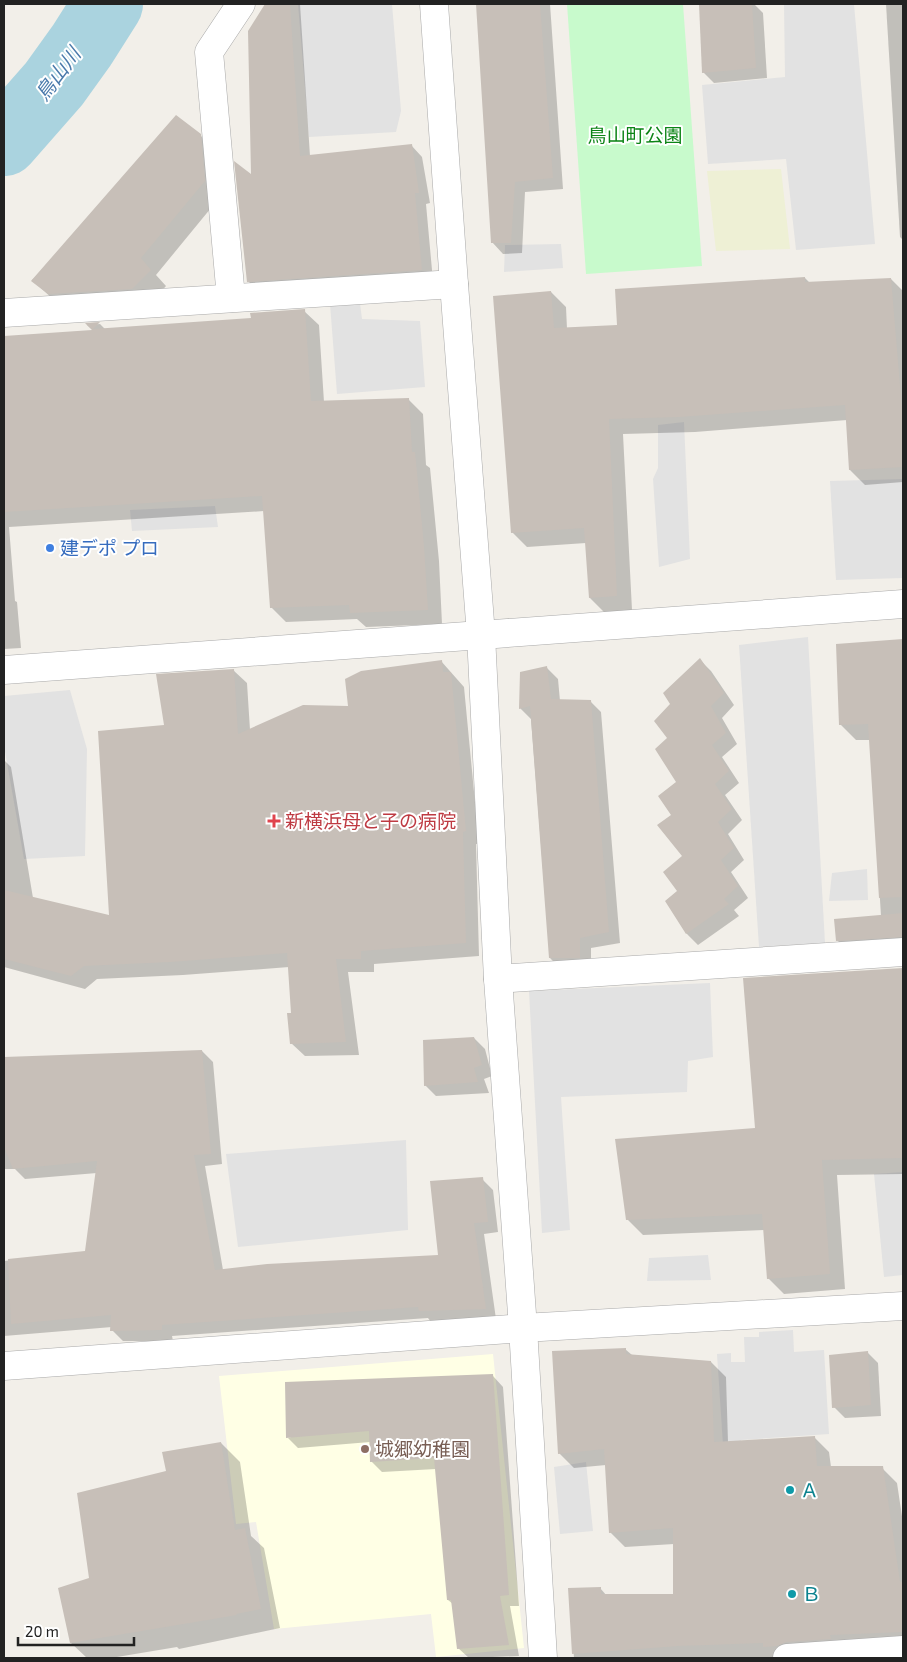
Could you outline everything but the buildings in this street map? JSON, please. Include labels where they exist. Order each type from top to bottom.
[{"type":"street","points":[[231,298],[209,52],[241,4]]},
{"type":"street","points":[[434,4],[481,635],[498,979],[523,1328],[543,1658]]},
{"type":"street","points":[[4,313],[454,284]]},
{"type":"street","points":[[4,670],[903,604]]},
{"type":"street","points":[[498,979],[903,952]]},
{"type":"street","points":[[4,1366],[523,1328],[903,1306]]},
{"type":"street","points":[[787,1658],[903,1650]]},
{"type":"shaded area","points":[[298,4],[392,4],[401,111],[396,132],[309,137]]},
{"type":"shaded area","points":[[784,4],[854,4],[875,244],[796,250],[786,159],[708,164],[702,85],[785,77]]},
{"type":"shaded area","points":[[781,169],[790,249],[716,251],[707,171]]},
{"type":"shaded area","points":[[561,244],[563,268],[504,272],[505,245]]},
{"type":"shaded area","points":[[330,304],[360,304],[362,319],[420,321],[425,387],[337,394]]},
{"type":"shaded area","points":[[684,422],[690,559],[659,567],[653,479],[658,468],[658,425]]},
{"type":"shaded area","points":[[903,479],[903,578],[836,580],[830,481]]},
{"type":"shaded area","points":[[215,506],[218,527],[132,531],[130,510]]},
{"type":"shaded area","points":[[808,637],[825,943],[759,947],[739,645]]},
{"type":"shaded area","points":[[70,690],[87,749],[85,856],[24,859],[4,746],[4,696]]},
{"type":"shaded area","points":[[867,869],[868,900],[829,901],[832,873]]},
{"type":"shaded area","points":[[710,983],[713,1057],[688,1061],[687,1092],[561,1097],[570,1230],[542,1233],[529,991]]},
{"type":"shaded area","points":[[406,1140],[408,1230],[238,1247],[226,1154]]},
{"type":"shaded area","points":[[903,1172],[903,1275],[884,1277],[874,1174]]},
{"type":"shaded area","points":[[708,1255],[711,1280],[647,1281],[649,1258]]},
{"type":"shaded area","points":[[793,1330],[794,1352],[824,1350],[829,1434],[741,1440],[745,1505],[727,1506],[717,1354],[731,1353],[731,1362],[745,1362],[744,1337],[759,1337],[759,1332]]},
{"type":"shaded area","name":"城郷幼稚園","points":[[493,1354],[524,1648],[436,1657],[431,1614],[274,1629],[256,1522],[236,1524],[219,1376]]},
{"type":"shaded area","points":[[586,1462],[593,1531],[560,1534],[554,1467]]},
{"type":"green space","name":"鳥山町公園","points":[[567,4],[683,4],[702,266],[586,274]]},
{"type":"waterway","name":"鳥山川","points":[[4,141],[54,84],[108,4]]},
{"type":"place","name":"建デポ プロ","points":[[50,548]]},
{"type":"place","name":"新横浜母と子の病院","points":[[274,821]]},
{"type":"place","name":"城郷幼稚園","points":[[365,1449]]},
{"type":"place","name":"Ａ","points":[[790,1490]]},
{"type":"place","name":"Ｂ","points":[[792,1594]]}]
